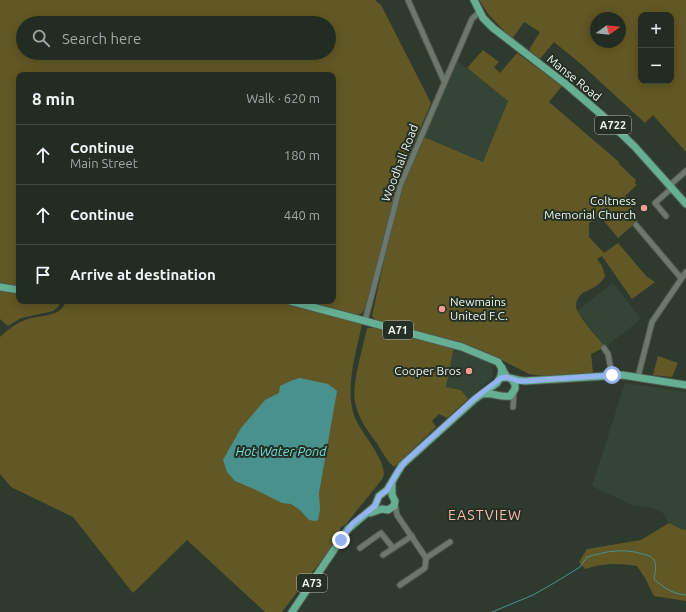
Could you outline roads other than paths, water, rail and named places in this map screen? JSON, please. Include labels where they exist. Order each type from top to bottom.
[{"type":"main road","name":"A722","points":[[474,0],[479,12]]},
{"type":"main road","name":"Manse Road","points":[[479,12],[493,28],[567,85],[621,132],[686,204]]},
{"type":"main road","points":[[0,287],[16,290]]},
{"type":"main road","name":"A71","points":[[301,304],[462,347],[498,362],[509,378]]},
{"type":"main road","points":[[501,396],[496,389],[501,376],[502,368]]},
{"type":"main road","points":[[388,494],[394,478],[405,462],[480,394],[498,381],[509,378],[525,381],[612,375],[638,377],[686,385]]},
{"type":"main road","points":[[509,378],[515,384],[515,391]]},
{"type":"main road","points":[[480,394],[489,393],[501,396],[510,396],[521,383],[525,381]]},
{"type":"main road","points":[[388,494],[395,499],[393,508],[366,514],[375,506],[381,495],[388,494]]},
{"type":"main road","points":[[377,501],[379,507],[385,510]]},
{"type":"main road","name":"A73","points":[[292,612],[353,523],[366,514]]},
{"type":"street","points":[[408,0],[445,79]]},
{"type":"street","name":"Woodhall Road","points":[[365,321],[400,186],[472,19],[479,12]]},
{"type":"street","points":[[666,216],[655,203],[686,172]]},
{"type":"street","points":[[636,225],[681,278]]},
{"type":"street","points":[[638,377],[652,322],[686,272]]},
{"type":"street","points":[[604,348],[608,354],[612,375]]},
{"type":"street","points":[[501,396],[512,406],[515,391]]},
{"type":"street","points":[[395,504],[397,515],[426,558],[425,568],[400,585]]},
{"type":"street","points":[[385,510],[397,515]]},
{"type":"street","points":[[360,548],[381,533],[393,548]]},
{"type":"street","points":[[383,555],[412,536]]},
{"type":"street","points":[[363,537],[367,543]]},
{"type":"street","points":[[426,558],[450,542]]},
{"type":"water","name":"Hot Water Pond","points":[[300,378],[328,384],[337,391],[319,493],[320,510],[318,520],[315,521],[309,520],[300,510],[291,504],[282,503],[235,481],[227,472],[223,460],[241,428],[265,400],[279,393],[280,386]]},
{"type":"waterway","points":[[492,612],[533,595],[554,583],[580,567],[587,557],[615,551],[635,552],[650,557],[654,560],[656,569],[654,579],[669,590],[686,595]]},
{"type":"place","name":"Coltness Memorial Church","points":[[644,208]]},
{"type":"place","name":"Newmains United F.C.","points":[[442,309]]},
{"type":"place","name":"Cooper Bros","points":[[469,371]]},
{"type":"district","name":"EASTVIEW","points":[[485,515]]}]
